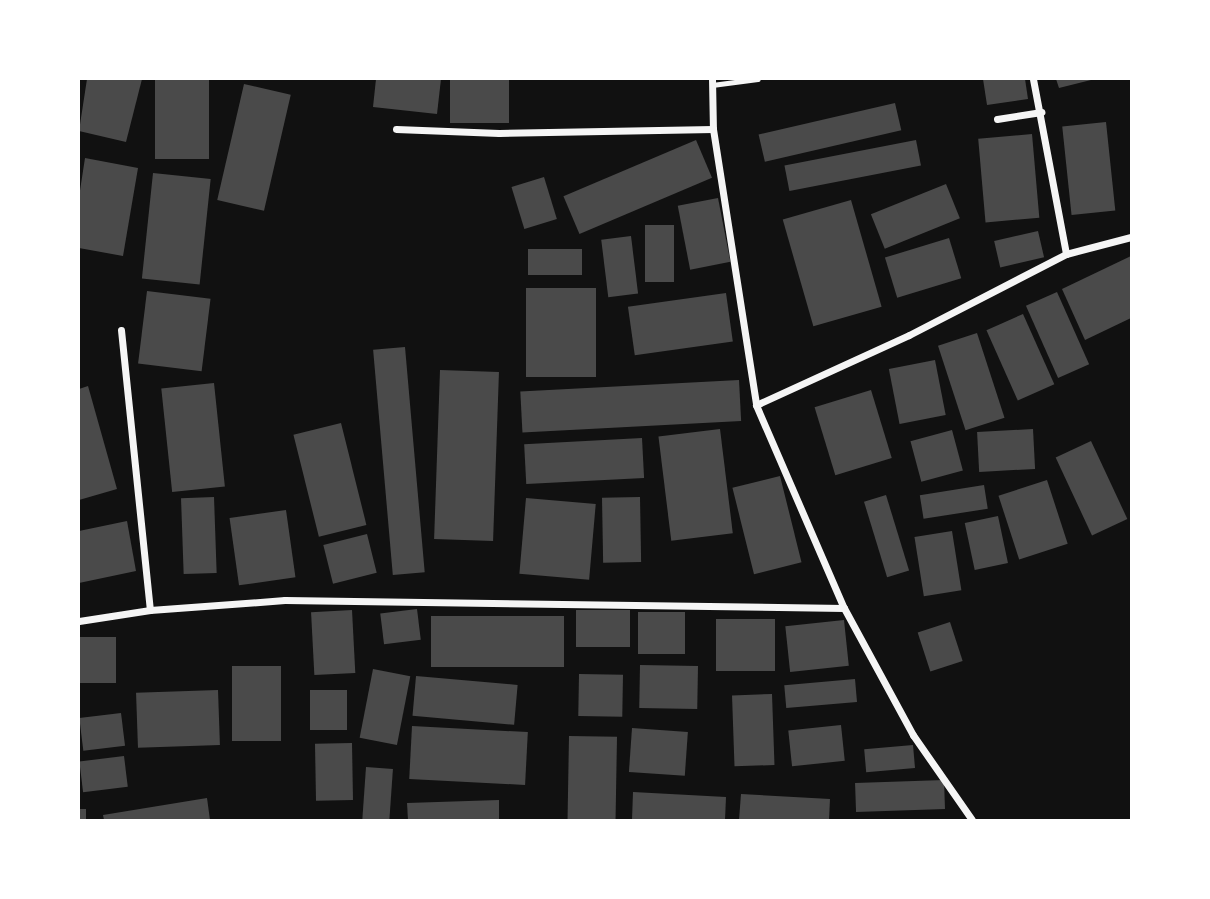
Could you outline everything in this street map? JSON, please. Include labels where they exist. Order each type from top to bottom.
[{"type":"street","points":[[1034,79],[1066,254]]},
{"type":"street","points":[[712,82],[713,129],[756,405],[844,608],[914,735],[972,820]]},
{"type":"street","points":[[997,119],[1041,112]]},
{"type":"street","points":[[396,129],[499,133],[713,129]]},
{"type":"street","points":[[756,405],[909,335],[1066,254],[1131,237]]},
{"type":"street","points":[[121,330],[150,610]]},
{"type":"street","points":[[79,621],[150,610],[285,600],[844,608]]},
{"type":"lane","points":[[712,82],[758,79]]},
{"type":"building","points":[[87,79],[142,79],[126,142],[79,131]]},
{"type":"building","points":[[155,79],[209,79],[209,159],[155,159]]},
{"type":"building","points":[[376,79],[441,79],[437,114],[373,107]]},
{"type":"building","points":[[450,79],[509,79],[509,123],[450,123]]},
{"type":"building","points":[[983,79],[1025,79],[1028,99],[987,105]]},
{"type":"building","points":[[1056,79],[1091,79],[1091,80],[1059,88]]},
{"type":"building","points":[[244,84],[291,95],[264,211],[217,200]]},
{"type":"building","points":[[895,103],[901,130],[765,162],[759,134]]},
{"type":"building","points":[[1106,122],[1115,211],[1072,215],[1062,127]]},
{"type":"building","points":[[1032,134],[1039,218],[986,222],[978,139]]},
{"type":"building","points":[[696,140],[712,178],[579,234],[563,196]]},
{"type":"building","points":[[916,140],[921,166],[789,191],[784,166]]},
{"type":"building","points":[[85,158],[138,168],[123,256],[79,248],[79,197]]},
{"type":"building","points":[[153,173],[211,179],[200,284],[142,278]]},
{"type":"building","points":[[544,177],[557,219],[524,229],[511,187]]},
{"type":"building","points":[[946,184],[960,218],[885,249],[871,214]]},
{"type":"building","points":[[718,198],[730,262],[690,270],[678,206]]},
{"type":"building","points":[[851,200],[882,307],[813,326],[783,220]]},
{"type":"building","points":[[645,225],[674,225],[674,282],[645,282]]},
{"type":"building","points":[[1038,231],[1044,257],[1000,267],[994,241]]},
{"type":"building","points":[[631,236],[638,294],[608,297],[601,240]]},
{"type":"building","points":[[949,238],[961,278],[897,298],[885,258]]},
{"type":"building","points":[[528,249],[582,249],[582,275],[528,275]]},
{"type":"building","points":[[1131,256],[1131,318],[1085,340],[1062,289]]},
{"type":"building","points":[[526,288],[596,288],[596,377],[526,377]]},
{"type":"building","points":[[147,291],[211,299],[202,371],[138,363]]},
{"type":"building","points":[[1057,292],[1089,364],[1058,378],[1026,306]]},
{"type":"building","points":[[726,293],[733,342],[635,355],[628,307]]},
{"type":"building","points":[[1023,314],[1054,384],[1018,401],[986,330]]},
{"type":"building","points":[[977,333],[1005,418],[966,430],[938,346]]},
{"type":"building","points":[[405,347],[425,572],[393,575],[373,350]]},
{"type":"building","points":[[935,360],[946,415],[900,424],[889,369]]},
{"type":"building","points":[[440,370],[499,372],[493,541],[434,539]]},
{"type":"building","points":[[739,380],[741,421],[522,432],[520,391]]},
{"type":"building","points":[[214,383],[225,486],[172,492],[161,389]]},
{"type":"building","points":[[88,386],[117,489],[79,500],[79,389]]},
{"type":"building","points":[[871,390],[892,458],[835,475],[815,407]]},
{"type":"building","points":[[341,423],[366,525],[319,537],[293,435]]},
{"type":"building","points":[[720,429],[733,533],[671,541],[658,437]]},
{"type":"building","points":[[1033,429],[1035,469],[979,472],[977,432]]},
{"type":"building","points":[[952,430],[963,471],[921,482],[910,441]]},
{"type":"building","points":[[642,438],[644,478],[526,484],[524,444]]},
{"type":"building","points":[[1091,441],[1127,519],[1092,535],[1056,457]]},
{"type":"building","points":[[780,476],[802,562],[754,574],[732,488]]},
{"type":"building","points":[[1047,480],[1068,544],[1019,559],[998,496]]},
{"type":"building","points":[[984,485],[988,509],[924,519],[920,495]]},
{"type":"building","points":[[886,495],[909,571],[887,577],[864,502]]},
{"type":"building","points":[[214,497],[217,573],[184,574],[181,498]]},
{"type":"building","points":[[640,497],[641,562],[603,563],[602,498]]},
{"type":"building","points":[[526,498],[596,504],[589,580],[519,574]]},
{"type":"building","points":[[286,510],[295,577],[239,585],[230,518]]},
{"type":"building","points":[[998,516],[1008,563],[975,570],[965,523]]},
{"type":"building","points":[[127,521],[136,571],[79,583],[79,531]]},
{"type":"building","points":[[952,531],[961,590],[924,596],[914,537]]},
{"type":"building","points":[[367,534],[377,573],[333,584],[323,545]]},
{"type":"building","points":[[417,609],[421,640],[384,644],[380,614]]},
{"type":"building","points":[[352,610],[355,673],[314,675],[311,612]]},
{"type":"building","points":[[576,610],[630,610],[630,647],[576,647]]},
{"type":"building","points":[[638,612],[685,612],[685,654],[638,654]]},
{"type":"building","points":[[431,616],[564,616],[564,667],[431,667]]},
{"type":"building","points":[[716,619],[775,619],[775,671],[716,671]]},
{"type":"building","points":[[844,620],[849,666],[790,672],[785,626]]},
{"type":"building","points":[[950,622],[963,661],[930,671],[918,633]]},
{"type":"building","points":[[79,637],[116,637],[116,683],[79,683]]},
{"type":"building","points":[[640,665],[698,666],[697,709],[639,708]]},
{"type":"building","points":[[232,666],[281,666],[281,741],[232,741]]},
{"type":"building","points":[[373,669],[410,676],[397,745],[360,738]]},
{"type":"building","points":[[579,674],[623,675],[622,717],[578,716]]},
{"type":"building","points":[[416,676],[518,685],[514,725],[413,716]]},
{"type":"building","points":[[855,679],[857,702],[786,708],[784,685]]},
{"type":"building","points":[[218,690],[220,745],[138,748],[136,693]]},
{"type":"building","points":[[310,690],[347,690],[347,730],[310,730]]},
{"type":"building","points":[[772,694],[774,765],[735,766],[732,695]]},
{"type":"building","points":[[121,713],[125,746],[83,751],[79,718]]},
{"type":"building","points":[[841,725],[845,761],[792,766],[788,731]]},
{"type":"building","points":[[412,726],[528,732],[525,785],[409,779]]},
{"type":"building","points":[[632,728],[688,732],[685,776],[629,772]]},
{"type":"building","points":[[569,736],[617,737],[616,820],[568,820]]},
{"type":"building","points":[[352,743],[353,800],[316,801],[315,744]]},
{"type":"building","points":[[913,745],[915,768],[866,772],[864,749]]},
{"type":"building","points":[[124,756],[128,787],[83,792],[79,761]]},
{"type":"building","points":[[366,767],[393,769],[389,820],[362,820]]},
{"type":"building","points":[[944,780],[945,809],[856,812],[855,783]]},
{"type":"building","points":[[633,792],[726,797],[725,820],[632,820]]},
{"type":"building","points":[[741,794],[830,799],[829,820],[739,820]]},
{"type":"building","points":[[207,798],[210,820],[104,820],[103,815]]},
{"type":"building","points":[[499,800],[499,820],[408,820],[407,803]]},
{"type":"building","points":[[79,809],[86,809],[86,820],[79,820]]}]
